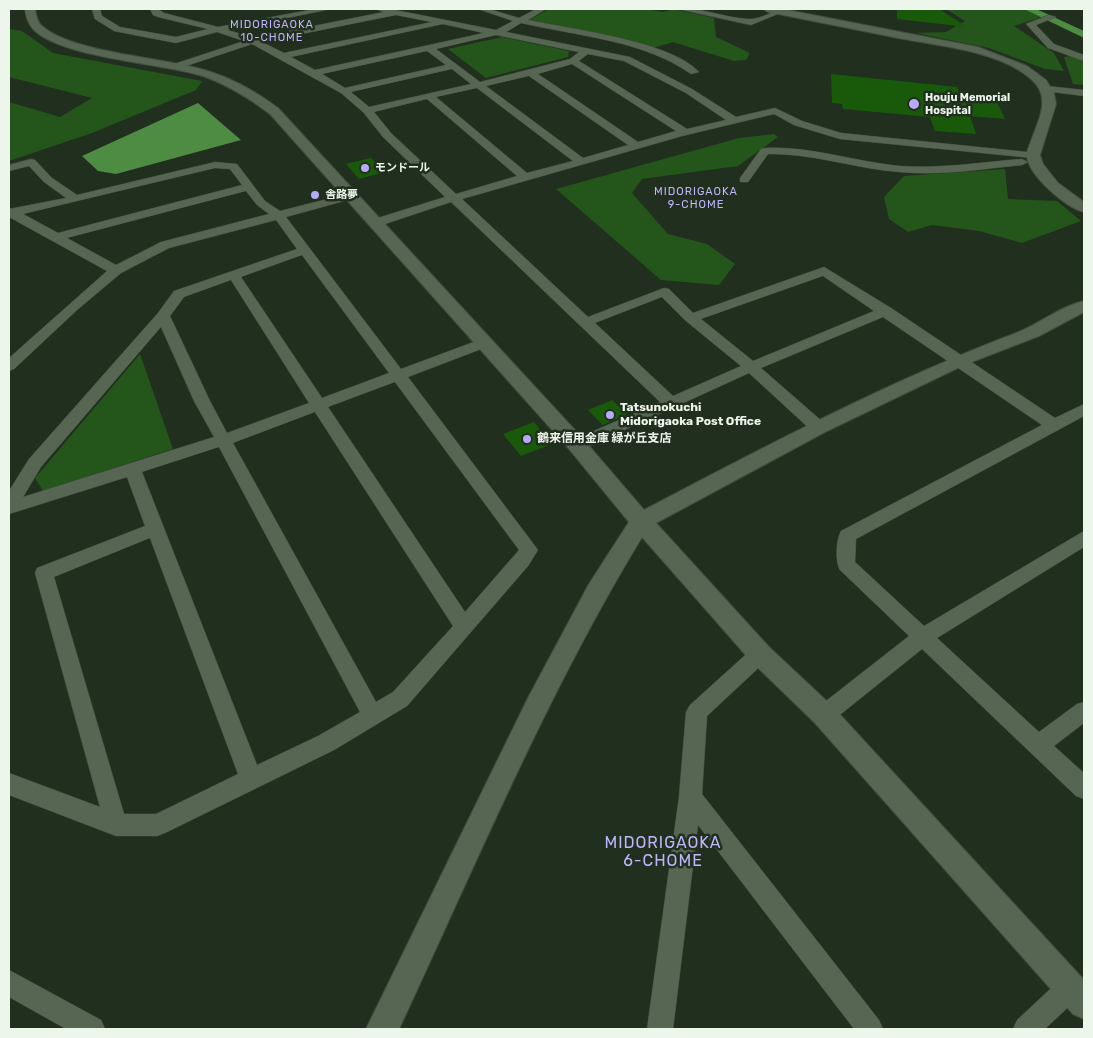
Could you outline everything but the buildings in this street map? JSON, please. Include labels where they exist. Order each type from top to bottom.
[{"type":"street","points":[[30,9],[32,21],[39,29],[50,36],[78,46],[177,66],[225,81],[260,100],[274,111],[577,445],[641,521],[760,654],[824,715],[1078,995],[1026,1029]]},
{"type":"street","points":[[96,9],[98,17],[116,29],[176,40],[216,30],[327,9]]},
{"type":"street","points":[[154,9],[156,13],[161,15],[253,41],[344,91],[367,110],[387,135],[557,298],[586,322],[671,403]]},
{"type":"street","points":[[379,9],[499,32],[547,45],[588,50],[627,59],[689,91],[734,121]]},
{"type":"street","points":[[482,9],[522,21],[618,41],[662,55],[684,64],[694,72]]},
{"type":"street","points":[[312,74],[499,32],[542,9]]},
{"type":"street","points":[[682,9],[751,22],[784,10]]},
{"type":"street","points":[[768,9],[784,10],[978,50],[1022,68],[1039,80],[1047,89],[1050,104],[1034,158],[1052,186],[1084,208]]},
{"type":"street","points":[[263,10],[289,16]]},
{"type":"street","points":[[177,66],[253,41],[398,12]]},
{"type":"street","points":[[1052,17],[1030,24],[1051,46],[1084,58]]},
{"type":"street","points":[[282,56],[448,22]]},
{"type":"street","points":[[429,48],[582,162]]},
{"type":"street","points":[[367,110],[531,73],[573,61],[588,50]]},
{"type":"street","points":[[573,61],[686,133]]},
{"type":"street","points":[[344,91],[454,66]]},
{"type":"street","points":[[531,73],[637,146]]},
{"type":"street","points":[[1047,89],[1084,94]]},
{"type":"street","points":[[430,97],[526,178]]},
{"type":"street","points":[[375,223],[453,198],[637,146],[775,111],[798,123],[840,136],[1034,158]]},
{"type":"street","points":[[744,180],[765,151],[786,149],[900,169],[948,168],[1034,158]]},
{"type":"street","points":[[9,168],[31,162],[48,180],[75,199]]},
{"type":"street","points":[[9,784],[116,825],[158,824],[326,744],[400,699],[522,561],[529,550],[279,216],[261,203],[233,166],[215,165],[10,213]]},
{"type":"street","points":[[57,237],[249,187]]},
{"type":"street","points":[[9,366],[72,306],[116,270],[164,245],[351,196]]},
{"type":"street","points":[[10,213],[116,270]]},
{"type":"street","points":[[9,506],[35,463],[163,316],[178,294],[305,250]]},
{"type":"street","points":[[691,318],[824,271],[1054,424]]},
{"type":"street","points":[[233,274],[464,627]]},
{"type":"street","points":[[586,322],[664,292],[691,318],[751,367],[818,427]]},
{"type":"street","points":[[382,1029],[537,706],[597,591],[641,521],[818,427],[958,361],[1033,332],[1084,306]]},
{"type":"street","points":[[577,445],[751,367],[886,311]]},
{"type":"street","points":[[163,316],[202,401],[373,716]]},
{"type":"street","points":[[9,506],[224,440],[484,343]]},
{"type":"street","points":[[1084,408],[847,536],[846,565],[1084,788]]},
{"type":"street","points":[[132,469],[251,779]]},
{"type":"street","points":[[116,825],[44,573],[155,529]]},
{"type":"street","points":[[824,715],[922,637],[1084,538]]},
{"type":"street","points":[[660,1029],[690,798],[697,712],[760,654]]},
{"type":"street","points":[[1038,745],[1084,711]]},
{"type":"street","points":[[690,798],[870,1029]]},
{"type":"street","points":[[9,983],[92,1029]]},
{"type":"shaded area","points":[[549,9],[645,9],[663,12],[673,9],[714,18],[716,37],[750,53],[746,60],[734,61],[673,42],[653,48],[527,21]]},
{"type":"shaded area","points":[[946,9],[1025,9],[1041,17],[1014,26],[1054,53],[1064,71],[1045,69],[989,48],[916,33],[946,32],[965,21]]},
{"type":"shaded area","points":[[9,29],[22,31],[53,53],[202,81],[196,90],[92,133],[9,161],[9,102],[60,117],[92,98],[9,77]]},
{"type":"shaded area","points":[[502,37],[569,51],[568,57],[486,78],[448,49]]},
{"type":"shaded area","points":[[1084,54],[1084,85],[1073,84],[1064,57]]},
{"type":"shaded area","points":[[198,103],[241,140],[116,174],[98,171],[82,156]]},
{"type":"shaded area","points":[[774,134],[778,137],[738,166],[642,179],[632,193],[668,234],[707,244],[735,264],[719,285],[661,280],[556,189],[739,138]]},
{"type":"shaded area","points":[[1005,169],[1008,199],[1057,201],[1081,221],[1022,243],[979,231],[932,225],[908,232],[889,219],[884,197],[904,176]]},
{"type":"shaded area","points":[[140,354],[173,449],[43,491],[35,478]]},
{"type":"waterway","points":[[1029,9],[1084,35]]},
{"type":"place","name":"Houju Memorial Hospital","points":[[914,104]]},
{"type":"place","name":"モンドール","points":[[365,168]]},
{"type":"place","name":"舎路夢","points":[[315,195]]},
{"type":"place","name":"Tatsunokuchi Midorigaoka Post Office","points":[[610,415]]},
{"type":"place","name":"鶴来信用金庫 緑が丘支店","points":[[527,439]]},
{"type":"district","name":"MIDORIGAOKA 10-CHOME","points":[[272,31]]},
{"type":"district","name":"MIDORIGAOKA 9-CHOME","points":[[696,198]]},
{"type":"district","name":"MIDORIGAOKA 6-CHOME","points":[[663,852]]}]
